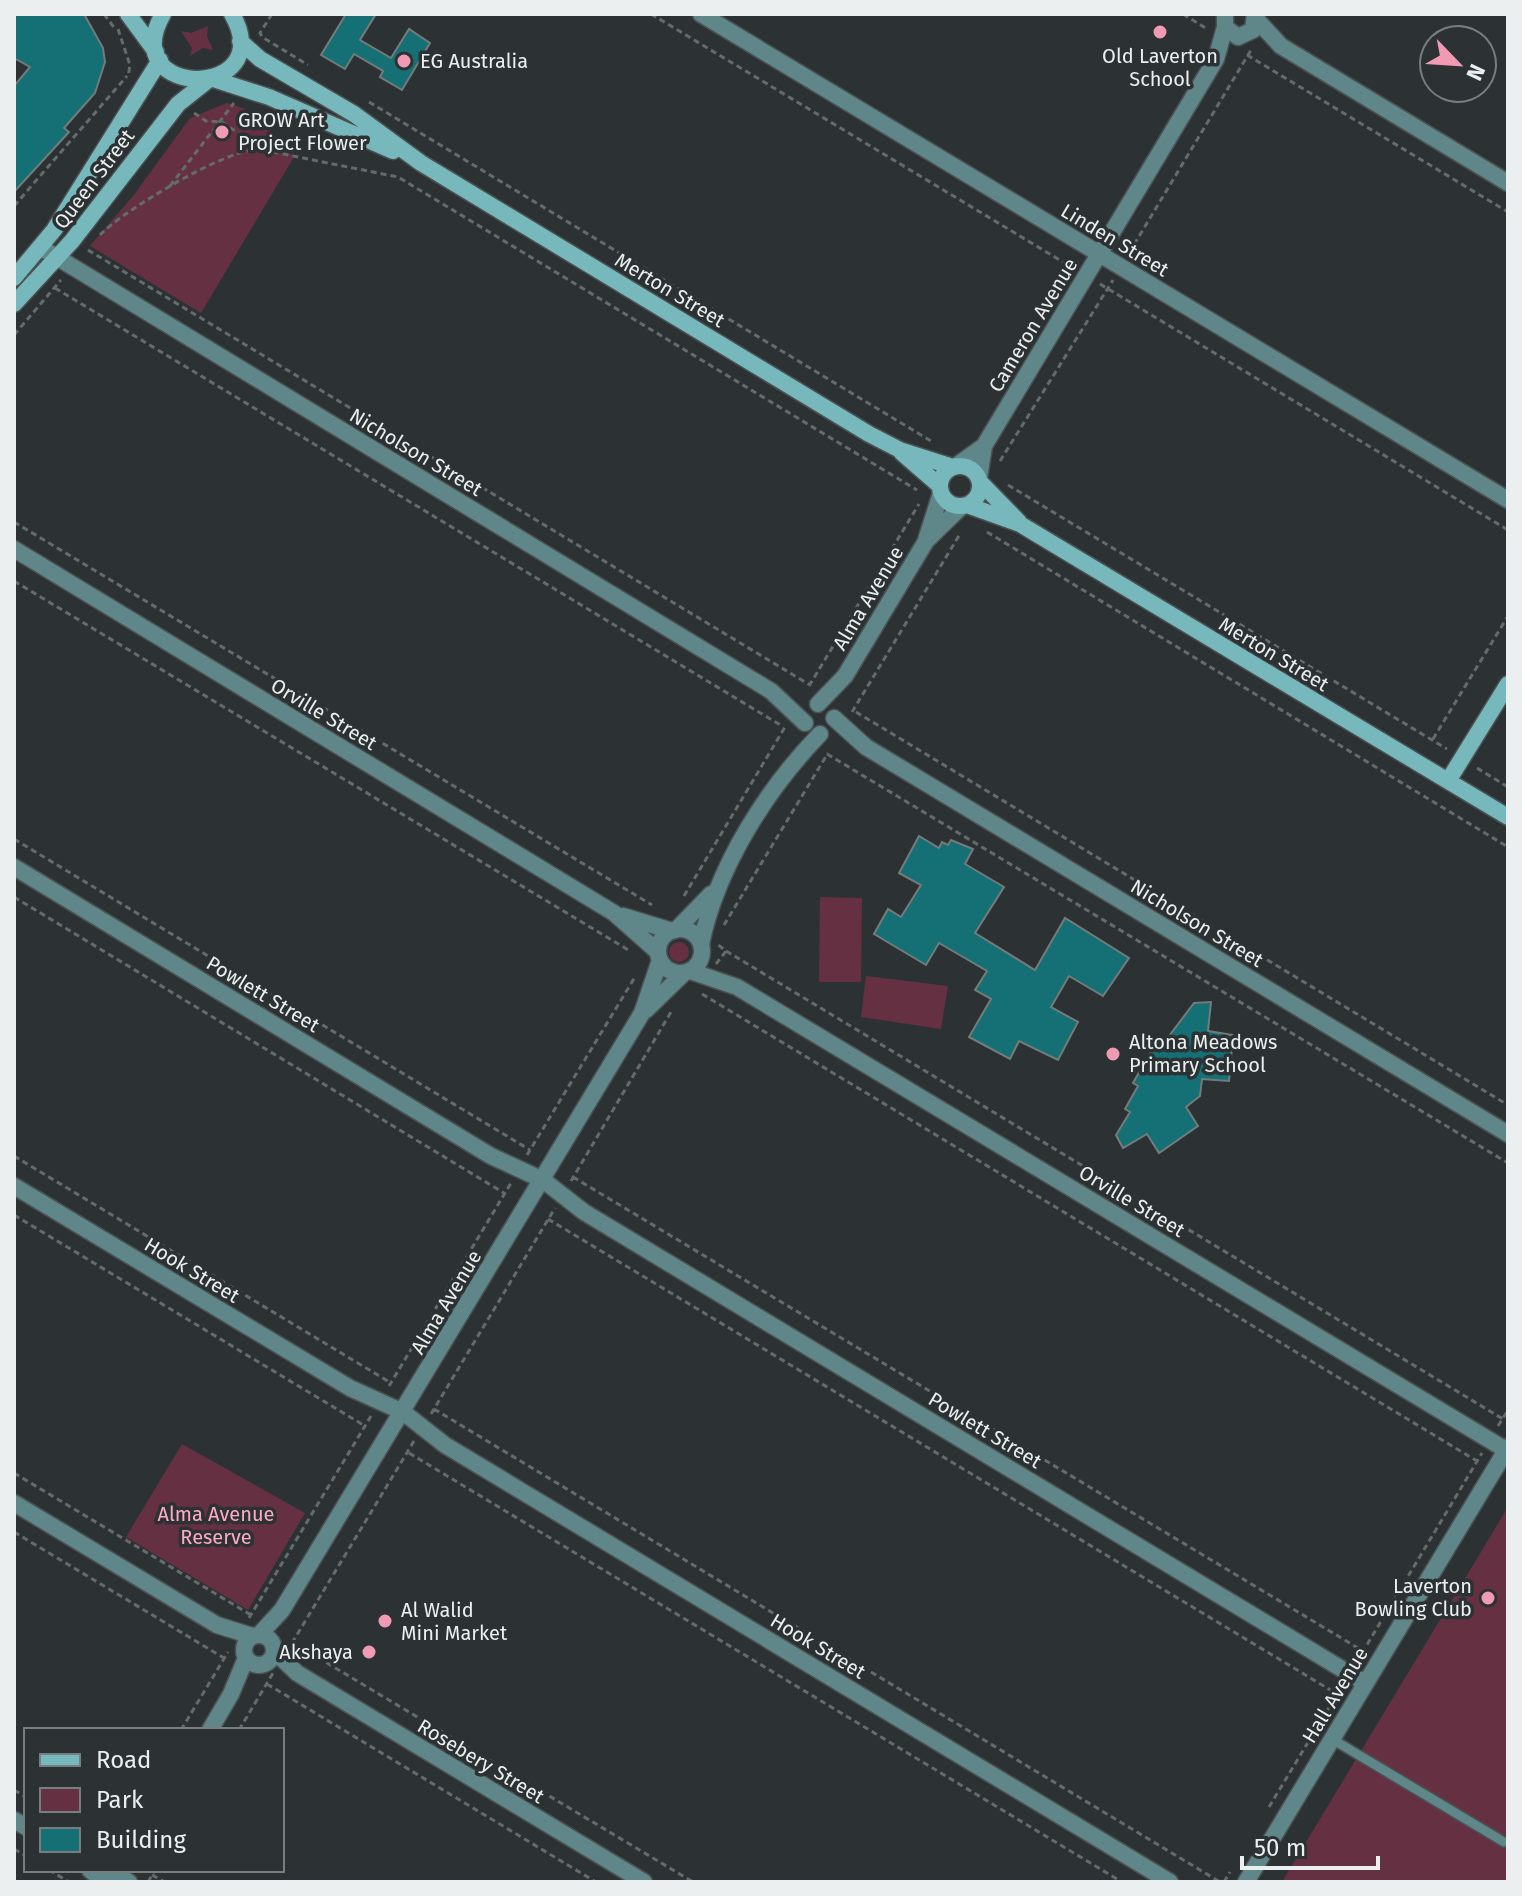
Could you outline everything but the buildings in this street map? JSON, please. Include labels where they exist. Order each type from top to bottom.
[{"type":"street","name":"Queen Street","points":[[14,278],[40,247],[147,86],[159,57],[154,39],[163,14]]},
{"type":"street","name":"Linden Street","points":[[701,14],[1508,500]]},
{"type":"street","points":[[129,15],[159,57]]},
{"type":"street","points":[[237,17],[240,41]]},
{"type":"street","points":[[1255,17],[1281,46]]},
{"type":"street","name":"Cameron Avenue","points":[[980,480],[984,446],[1232,30],[1253,30],[1255,17]]},
{"type":"street","points":[[1232,30],[1281,46],[1508,183]]},
{"type":"street","name":"Queen Street","points":[[14,304],[57,257],[178,104],[232,64],[240,41]]},
{"type":"street","name":"Merton Street","points":[[240,41],[260,59],[354,114],[421,163],[900,450],[941,490]]},
{"type":"street","name":"Merton Street","points":[[159,57],[180,78],[210,80],[243,88],[421,163]]},
{"type":"street","points":[[345,131],[354,114]]},
{"type":"street","name":"Nicholson Street","points":[[40,247],[1508,1134]]},
{"type":"street","name":"Cameron Avenue","points":[[955,466],[984,446]]},
{"type":"street","name":"Merton Street","points":[[900,450],[955,466]]},
{"type":"street","points":[[955,466],[970,468],[980,480],[977,498],[965,506],[950,503],[941,490],[944,474],[955,466]]},
{"type":"street","name":"Merton Street","points":[[980,480],[992,506],[1020,524],[1508,817]]},
{"type":"street","name":"Alma Avenue","points":[[674,930],[691,918],[720,884],[769,796],[793,763],[926,541],[941,490]]},
{"type":"street","name":"Merton Street","points":[[965,506],[992,506]]},
{"type":"street","name":"Alma Avenue","points":[[926,541],[965,506]]},
{"type":"street","name":"Orville Street","points":[[14,549],[614,913],[649,932],[674,930]]},
{"type":"street","points":[[1465,753],[1508,676]]},
{"type":"street","points":[[1448,781],[1508,684]]},
{"type":"street","name":"Powlett Street","points":[[14,867],[1365,1683]]},
{"type":"street","name":"Alma Avenue","points":[[702,948],[720,884]]},
{"type":"street","points":[[674,930],[694,934],[702,948],[699,963],[686,972],[669,970],[659,956],[662,939],[674,930]]},
{"type":"street","name":"Orville Street","points":[[649,932],[659,956]]},
{"type":"street","name":"Orville Street","points":[[702,948],[710,971]]},
{"type":"street","name":"Alma Avenue","points":[[211,1728],[642,1013],[659,956]]},
{"type":"street","name":"Orville Street","points":[[686,972],[710,971],[1507,1448]]},
{"type":"street","name":"Alma Avenue","points":[[642,1013],[686,972]]},
{"type":"street","name":"Hook Street","points":[[14,1186],[1170,1882]]},
{"type":"street","name":"Hall Avenue","points":[[1246,1882],[1507,1448]]},
{"type":"street","name":"Rosebery Street","points":[[14,1503],[644,1882]]},
{"type":"street","points":[[98,1872],[118,1877]]},
{"type":"lane","points":[[1332,1739],[1504,1842]]},
{"type":"path","points":[[14,206],[127,76],[130,65],[116,30],[104,14]]},
{"type":"path","points":[[272,14],[260,33],[262,37],[312,68]]},
{"type":"path","points":[[651,14],[1508,530]]},
{"type":"path","points":[[1183,14],[1232,30],[1248,55],[1508,212]]},
{"type":"path","points":[[116,30],[129,15]]},
{"type":"path","points":[[1232,30],[1248,55]]},
{"type":"path","points":[[997,467],[1248,55]]},
{"type":"path","points":[[127,76],[147,86]]},
{"type":"path","points":[[168,189],[222,122],[243,88]]},
{"type":"path","points":[[368,101],[940,446]]},
{"type":"path","points":[[178,104],[206,121],[222,122],[263,150]]},
{"type":"path","points":[[115,219],[247,148],[398,177],[924,495],[810,685]]},
{"type":"path","points":[[88,250],[810,685],[827,754],[714,943],[1503,1419]]},
{"type":"path","points":[[55,288],[785,728]]},
{"type":"path","points":[[984,446],[1002,458]]},
{"type":"path","points":[[1508,787],[1465,753],[1432,741],[1005,483],[979,527],[1508,847]]},
{"type":"path","points":[[14,522],[662,911],[636,955],[14,581]]},
{"type":"path","points":[[691,918],[677,908],[785,728],[852,710],[959,534]]},
{"type":"path","points":[[1432,741],[1508,616]]},
{"type":"path","points":[[852,710],[1508,1105]]},
{"type":"path","points":[[827,754],[1508,1163]]},
{"type":"path","points":[[14,839],[530,1150]]},
{"type":"path","points":[[14,897],[504,1193]]},
{"type":"path","points":[[726,951],[697,991],[1477,1461]]},
{"type":"path","points":[[240,1728],[267,1684],[251,1615],[637,974]]},
{"type":"path","points":[[292,1642],[678,999]]},
{"type":"path","points":[[14,1156],[391,1383]]},
{"type":"path","points":[[573,1177],[1363,1651]]},
{"type":"path","points":[[14,1215],[365,1426]]},
{"type":"path","points":[[548,1219],[1337,1694]]},
{"type":"path","points":[[434,1409],[1222,1882],[1232,1869]]},
{"type":"path","points":[[1264,1815],[1508,1410]]},
{"type":"path","points":[[408,1452],[1122,1882]]},
{"type":"path","points":[[14,1473],[251,1615]]},
{"type":"path","points":[[14,1532],[224,1658],[292,1642],[693,1882]]},
{"type":"path","points":[[182,1728],[224,1658]]},
{"type":"path","points":[[267,1684],[596,1882]]},
{"type":"path","points":[[148,1882],[154,1872]]},
{"type":"path","points":[[152,1875],[165,1882]]},
{"type":"green space","points":[[208,26],[207,36],[213,50],[203,48],[190,56],[192,48],[181,31],[191,33]]},
{"type":"green space","points":[[227,103],[255,112],[294,157],[201,313],[90,246],[133,196],[190,118]]},
{"type":"green space","points":[[820,897],[862,898],[861,982],[819,982]]},
{"type":"green space","points":[[679,942],[686,945],[689,952],[686,959],[679,962],[672,959],[669,952],[672,945]]},
{"type":"green space","points":[[866,976],[948,986],[941,1029],[861,1017]]},
{"type":"green space","name":"Alma Avenue Reserve","points":[[182,1444],[305,1513],[248,1610],[126,1537]]},
{"type":"green space","points":[[1508,1507],[1508,1882],[1282,1882]]},
{"type":"place","name":"Old Laverton School","points":[[1160,32]]},
{"type":"place","name":"EG Australia","points":[[404,61]]},
{"type":"place","name":"GROW Art Project Flower","points":[[222,132]]},
{"type":"place","name":"Altona Meadows Primary School","points":[[1113,1054]]},
{"type":"place","name":"Laverton Bowling Club","points":[[1488,1598]]},
{"type":"place","name":"Al Walid Mini Market","points":[[385,1621]]},
{"type":"place","name":"Akshaya","points":[[369,1652]]}]
